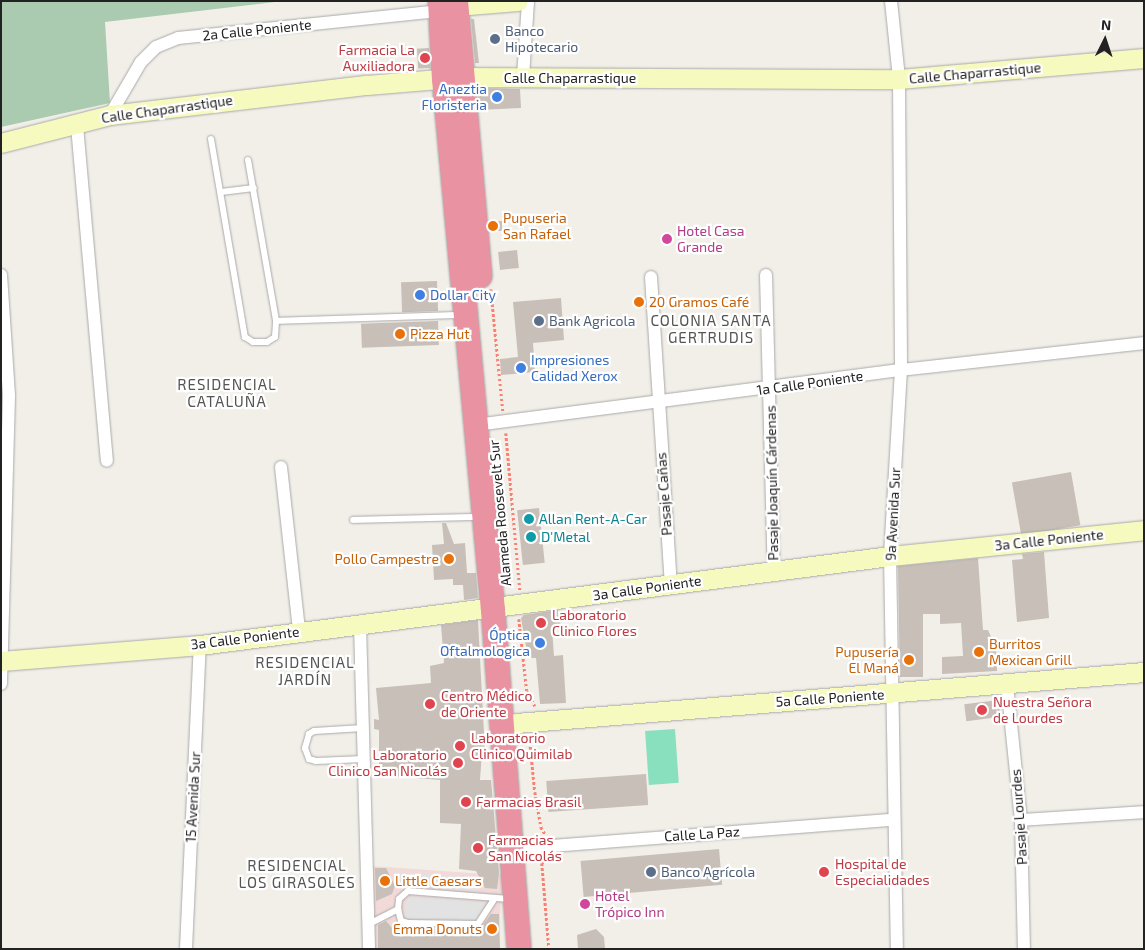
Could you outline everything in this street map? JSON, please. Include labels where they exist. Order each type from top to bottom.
[{"type":"highway","points":[[447,6],[454,78]]},
{"type":"highway","name":"Alameda Roosevelt Sur","points":[[454,78],[467,317],[491,423],[485,520],[509,607],[519,849],[535,949]]},
{"type":"highway","name":"Alameda Roosevelt Sur","points":[[454,78],[509,607],[516,722],[519,849],[505,899],[519,949]]},
{"type":"street","name":"2a Calle Poniente","points":[[110,115],[141,62],[156,47],[178,38],[447,6],[518,1]]},
{"type":"street","points":[[523,77],[528,1]]},
{"type":"street","name":"9a Avenida Sur","points":[[892,1],[899,79],[901,370],[890,556],[890,694],[897,949]]},
{"type":"street","name":"Calle Chaparrastique","points":[[1,143],[77,126],[110,115],[367,85],[454,78],[899,79],[1144,58]]},
{"type":"street","points":[[77,126],[107,461]]},
{"type":"street","name":"Pasaje Joaquín Cárdenas","points":[[766,275],[774,572]]},
{"type":"street","name":"Pasaje Cañas","points":[[651,277],[671,584]]},
{"type":"street","points":[[1,684],[4,480],[9,396],[2,283]]},
{"type":"street","name":"1a Calle Poniente","points":[[491,423],[769,389],[901,370],[1144,343]]},
{"type":"street","points":[[281,468],[298,631]]},
{"type":"street","name":"3a Calle Poniente","points":[[2,661],[200,645],[298,631],[509,607],[890,556],[1144,530]]},
{"type":"street","points":[[360,625],[369,949]]},
{"type":"street","name":"15 Avenida Sur","points":[[186,949],[200,645]]},
{"type":"street","name":"5a Calle Poniente","points":[[516,722],[541,725],[1144,672]]},
{"type":"street","name":"Pasaje Lourdes","points":[[1006,685],[1021,820],[1024,949]]},
{"type":"street","points":[[1021,820],[1144,812]]},
{"type":"street","name":"Calle La Paz","points":[[519,849],[556,850],[893,820]]},
{"type":"lane","points":[[211,139],[245,337],[253,342],[267,342],[275,337],[276,321],[248,160]]},
{"type":"lane","points":[[221,192],[254,188]]},
{"type":"lane","points":[[276,321],[467,317]]},
{"type":"lane","points":[[353,520],[485,520]]},
{"type":"lane","points":[[363,728],[314,732],[309,734],[305,748],[309,760],[316,762],[364,759]]},
{"type":"lane","points":[[408,891],[505,899],[478,924],[408,923],[401,921],[398,910],[398,899],[408,891]]},
{"type":"lane","points":[[369,924],[398,910]]},
{"type":"path","points":[[491,423],[517,576],[509,607],[519,618],[527,691],[534,705],[542,710],[541,725],[530,742],[541,827],[548,838],[555,838],[556,850],[542,864],[548,949]]},
{"type":"shaded area","points":[[372,866],[503,875],[498,949],[366,949]]},
{"type":"shaded area","points":[[394,872],[478,878],[477,891],[393,885]]},
{"type":"shaded area","points":[[411,896],[485,902],[483,913],[475,924],[411,920],[405,917],[406,902]]},
{"type":"green space","points":[[1,1],[283,1],[105,22],[110,103],[1,127]]},
{"type":"green space","points":[[675,729],[679,783],[649,785],[645,731]]},
{"type":"building","points":[[471,19],[474,19],[479,63],[475,63]]},
{"type":"building","name":"Farmacia La Auxiliadora","points":[[429,48],[430,68],[418,69],[417,49]]},
{"type":"building","name":"Aneztia Floristeria","points":[[477,88],[520,89],[521,108],[479,110]]},
{"type":"building","name":"Pupuseria San Rafael","points":[[489,221],[502,221],[502,231],[489,231]]},
{"type":"building","points":[[517,250],[519,268],[500,270],[498,252]]},
{"type":"building","name":"Dollar City","points":[[437,281],[438,311],[402,312],[401,282]]},
{"type":"building","name":"Bank Agricola","points":[[561,298],[564,340],[533,343],[535,372],[501,375],[500,359],[518,357],[513,302]]},
{"type":"building","name":"Pizza Hut","points":[[438,321],[439,345],[362,348],[361,324]]},
{"type":"building","points":[[1071,472],[1080,525],[1021,536],[1012,482]]},
{"type":"building","points":[[539,508],[545,563],[523,565],[517,510]]},
{"type":"building","name":"Pollo Campestre","points":[[442,523],[446,523],[454,544],[465,543],[467,573],[476,573],[478,598],[464,600],[463,585],[453,585],[453,579],[434,580],[432,545],[444,544]]},
{"type":"building","points":[[1044,552],[1049,618],[1017,622],[1012,560],[1023,559],[1022,554]]},
{"type":"building","points":[[978,558],[983,630],[988,630],[996,648],[997,671],[942,674],[942,657],[963,656],[961,623],[940,624],[940,614],[923,614],[923,677],[900,677],[898,566]]},
{"type":"building","points":[[558,610],[561,628],[552,628],[554,656],[563,655],[566,703],[540,704],[536,658],[528,658],[521,618],[524,615]]},
{"type":"building","name":"Centro Médico de Oriente","points":[[478,620],[485,752],[482,752],[480,780],[491,780],[499,873],[497,889],[485,888],[476,871],[459,869],[461,824],[440,823],[440,780],[379,775],[379,730],[374,729],[374,719],[379,720],[376,688],[431,683],[430,666],[444,663],[441,625]]},
{"type":"building","name":"Nuestra Señora de Lourdes","points":[[999,700],[1001,717],[966,721],[964,704]]},
{"type":"building","points":[[646,774],[648,805],[548,812],[546,781]]},
{"type":"building","name":"Banco Agrícola","points":[[719,849],[722,885],[584,897],[581,861]]},
{"type":"building","points":[[375,868],[386,868],[395,886],[392,894],[376,901]]},
{"type":"building","points":[[491,914],[499,914],[500,949],[378,949],[378,925],[386,921],[393,929],[414,932],[415,928],[464,930],[481,928]]},
{"type":"building","points":[[596,929],[604,937],[605,949],[578,949],[577,935]]},
{"type":"place","name":"Banco Hipotecario","points":[[495,39]]},
{"type":"place","name":"Farmacia La Auxiliadora","points":[[425,58]]},
{"type":"place","name":"Aneztia Floristeria","points":[[497,97]]},
{"type":"place","name":"Pupuseria San Rafael","points":[[493,226]]},
{"type":"place","name":"Hotel Casa Grande","points":[[667,239]]},
{"type":"place","name":"Dollar City","points":[[420,295]]},
{"type":"place","name":"20 Gramos Café","points":[[639,302]]},
{"type":"place","name":"Bank Agricola","points":[[539,321]]},
{"type":"place","name":"Pizza Hut","points":[[400,334]]},
{"type":"place","name":"Impresiones Calidad Xerox","points":[[521,368]]},
{"type":"place","name":"Allan Rent-A-Car","points":[[529,519]]},
{"type":"place","name":"D'Metal","points":[[531,537]]},
{"type":"place","name":"Pollo Campestre","points":[[449,559]]},
{"type":"place","name":"Laboratorio Clinico Flores","points":[[541,623]]},
{"type":"place","name":"Óptica Oftalmologica","points":[[540,643]]},
{"type":"place","name":"Burritos Mexican Grill","points":[[979,652]]},
{"type":"place","name":"Pupusería El Maná","points":[[909,660]]},
{"type":"place","name":"Centro Médico de Oriente","points":[[430,704]]},
{"type":"place","name":"Nuestra Señora de Lourdes","points":[[982,710]]},
{"type":"place","name":"Laboratorio Clinico Quimilab","points":[[460,746]]},
{"type":"place","name":"Laboratorio Clinico San Nicolás","points":[[458,763]]},
{"type":"place","name":"Farmacias Brasil","points":[[466,802]]},
{"type":"place","name":"Farmacias San Nicolás","points":[[478,848]]},
{"type":"place","name":"Banco Agrícola","points":[[651,872]]},
{"type":"place","name":"Hospital de Especialidades","points":[[824,872]]},
{"type":"place","name":"Little Caesars","points":[[385,881]]},
{"type":"place","name":"Hotel Trópico Inn","points":[[585,904]]},
{"type":"place","name":"Emma Donuts","points":[[492,929]]},
{"type":"district","name":"COLONIA SANTA GERTRUDIS","points":[[711,328]]},
{"type":"district","name":"RESIDENCIAL CATALUÑA","points":[[227,392]]},
{"type":"district","name":"RESIDENCIAL JARDÍN","points":[[305,670]]},
{"type":"district","name":"RESIDENCIAL LOS GIRASOLES","points":[[297,874]]}]
